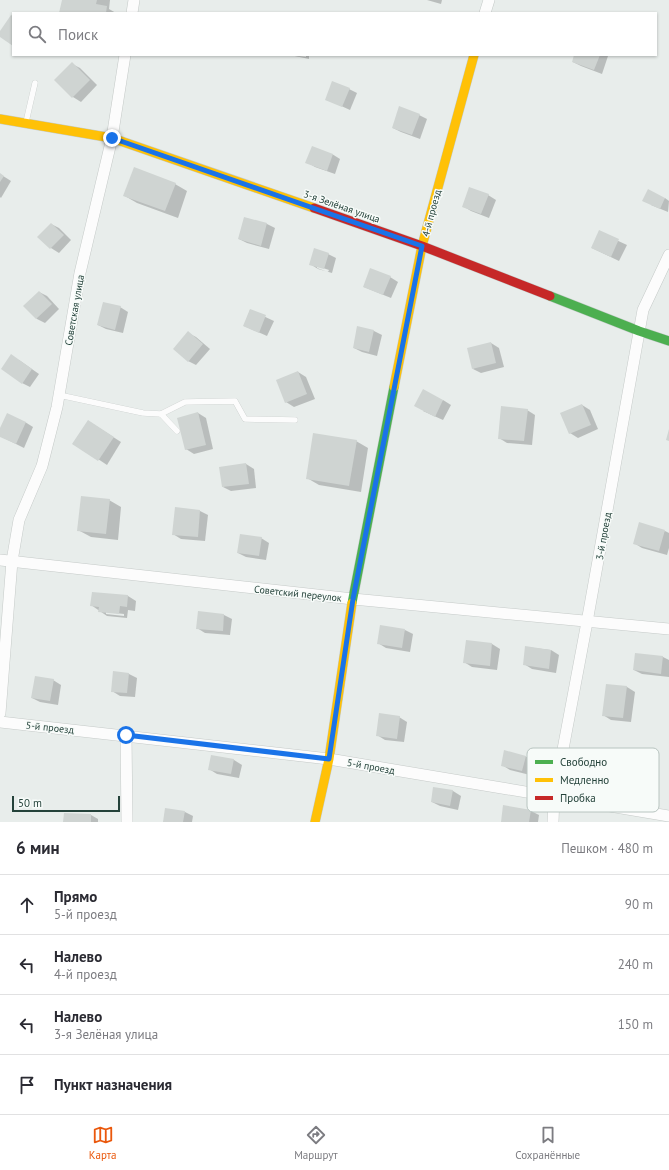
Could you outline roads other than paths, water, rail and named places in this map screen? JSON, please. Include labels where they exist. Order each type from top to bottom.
[{"type":"street","points":[[132,12],[134,0]]},
{"type":"street","points":[[485,12],[489,0]]},
{"type":"street","name":"Советская улица","points":[[0,713],[12,561],[19,520],[42,466],[60,395],[80,273],[112,138],[125,56]]},
{"type":"street","name":"4-й проезд","points":[[314,822],[329,759],[353,599],[422,246],[474,56]]},
{"type":"street","name":"3-я Зелёная улица","points":[[0,119],[112,138],[422,246],[639,331],[669,341]]},
{"type":"street","name":"3-й проезд","points":[[563,748],[643,310],[669,255]]},
{"type":"street","name":"Советский переулок","points":[[0,560],[353,599],[669,629]]},
{"type":"street","name":"5-й проезд","points":[[0,722],[329,759],[527,792]]},
{"type":"street","points":[[126,735],[127,822]]},
{"type":"street","name":"3-й проезд","points":[[553,812],[553,822]]},
{"type":"street","name":"5-й проезд","points":[[645,812],[669,816]]},
{"type":"lane","points":[[26,124],[35,83]]},
{"type":"lane","points":[[60,395],[142,413],[161,414],[185,402],[235,401],[245,419],[294,420]]},
{"type":"lane","points":[[161,414],[177,431]]}]
